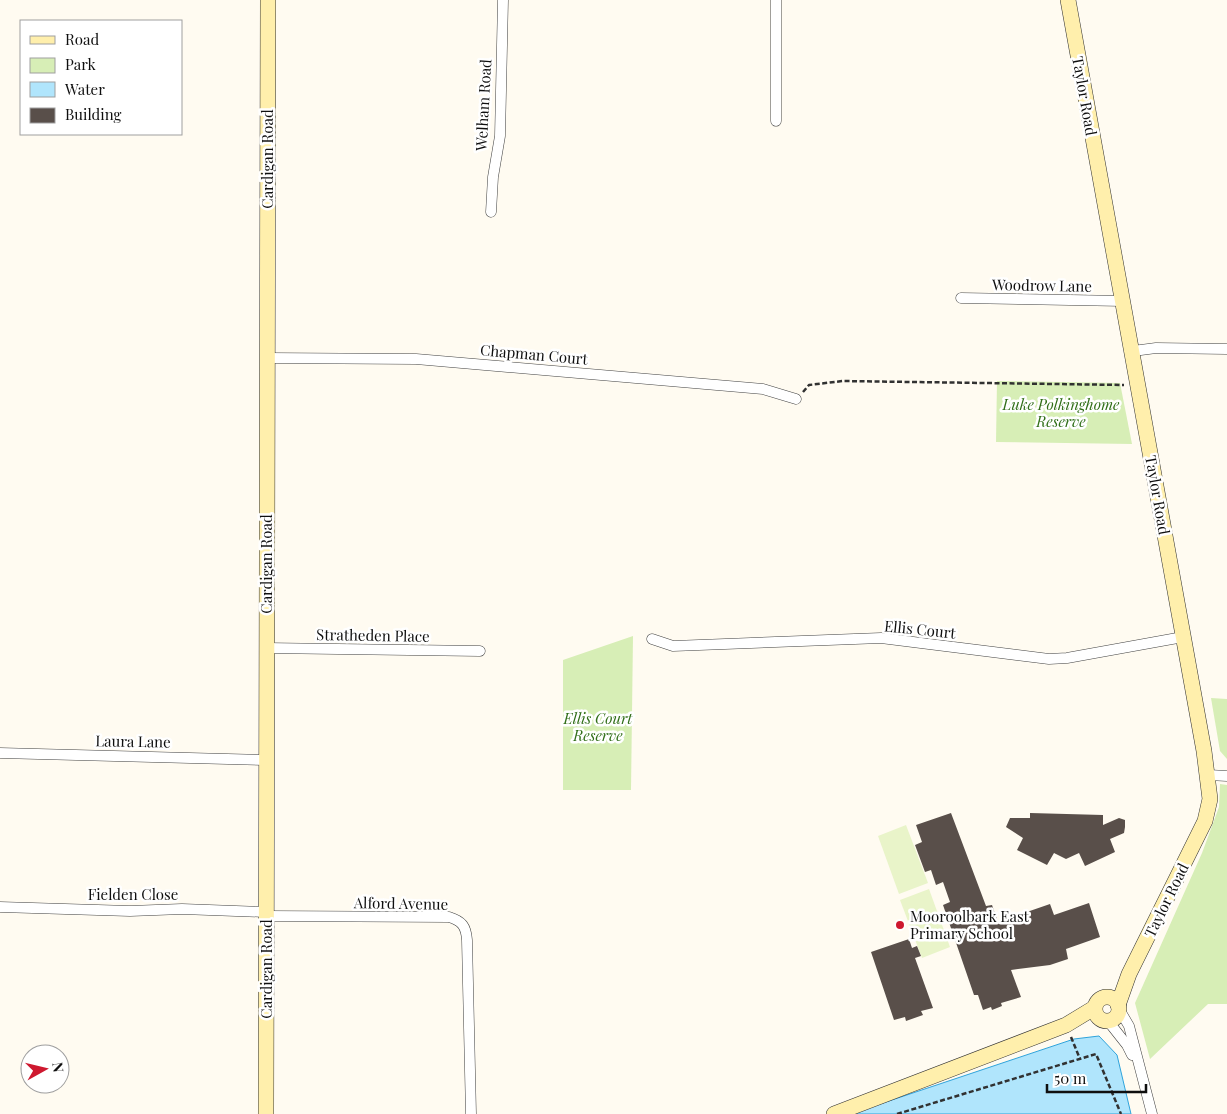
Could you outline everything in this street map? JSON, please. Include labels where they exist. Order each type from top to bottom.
[{"type":"street","name":"Welham Road","points":[[491,212],[493,177],[500,136],[503,0]]},
{"type":"street","points":[[776,0],[776,122]]},
{"type":"street","name":"Taylor Road","points":[[1068,0],[1209,775],[1210,799],[1205,821],[1130,974],[1118,1007]]},
{"type":"street","name":"Cardigan Road","points":[[266,1114],[267,5]]},
{"type":"street","name":"Woodrow Lane","points":[[962,298],[1123,301]]},
{"type":"street","points":[[1133,352],[1156,348],[1227,349]]},
{"type":"street","name":"Chapman Court","points":[[267,358],[426,360],[763,389],[796,400]]},
{"type":"street","name":"Ellis Court","points":[[652,639],[673,646],[881,638],[1049,659],[1067,658],[1183,637]]},
{"type":"street","name":"Stratheden Place","points":[[266,648],[480,651]]},
{"type":"street","name":"Laura Lane","points":[[0,753],[266,760]]},
{"type":"street","points":[[1209,775],[1227,776]]},
{"type":"street","name":"Fielden Close","points":[[0,907],[130,911],[182,908],[266,914]]},
{"type":"street","name":"Alford Avenue","points":[[266,914],[449,917],[462,923],[467,931],[468,940],[471,1114]]},
{"type":"street","name":"Taylor Road","points":[[1068,1029],[1130,974]]},
{"type":"street","points":[[1141,1074],[1127,1045],[1106,1021],[1097,1016],[1099,1003],[1114,1000],[1129,1026],[1152,1114]]},
{"type":"street","points":[[1106,1021],[1114,1018],[1118,1007]]},
{"type":"street","name":"Taylor Road","points":[[834,1114],[1068,1029],[1106,1021]]},
{"type":"path","points":[[796,400],[809,385],[843,381],[1125,385]]},
{"type":"path","points":[[1068,1029],[1080,1059]]},
{"type":"path","points":[[897,1114],[1096,1054],[1121,1114]]},
{"type":"green space","name":"Luke Polkinghome Reserve","points":[[997,381],[1120,383],[1132,444],[996,442]]},
{"type":"green space","name":"Ellis Court Reserve","points":[[633,636],[631,790],[563,790],[563,660]]},
{"type":"green space","points":[[1211,698],[1227,699],[1227,759],[1220,751]]},
{"type":"green space","points":[[1220,784],[1227,785],[1227,1004],[1208,1004],[1150,1059],[1135,1003],[1202,853],[1219,807]]},
{"type":"green space","points":[[906,825],[928,883],[899,894],[878,836]]},
{"type":"green space","points":[[929,889],[950,947],[922,958],[900,900]]},
{"type":"water","points":[[1099,1036],[1117,1055],[1131,1114],[850,1114],[1074,1039]]},
{"type":"building","points":[[951,813],[986,906],[992,905],[998,922],[1050,904],[1054,915],[1089,903],[1100,937],[1066,949],[1068,959],[1050,965],[1011,970],[1021,997],[1001,1003],[1002,1006],[992,1010],[991,1007],[983,1010],[978,995],[974,995],[943,905],[950,902],[943,882],[936,885],[931,870],[925,872],[915,845],[922,842],[916,825]]},
{"type":"building","points":[[1030,813],[1103,815],[1103,825],[1119,818],[1125,820],[1124,833],[1110,839],[1115,852],[1085,866],[1079,853],[1066,859],[1054,853],[1047,865],[1017,850],[1023,838],[1006,827],[1010,818],[1030,818]]},
{"type":"building","points":[[909,939],[912,948],[917,946],[921,956],[915,958],[933,1008],[921,1011],[923,1015],[906,1021],[905,1017],[894,1020],[871,952]]},
{"type":"place","name":"Mooroolbark East Primary School","points":[[900,925]]}]
